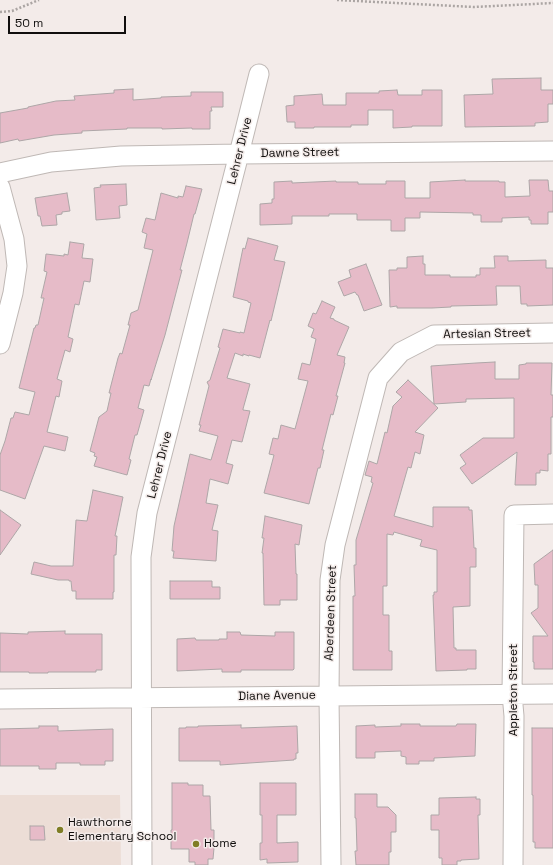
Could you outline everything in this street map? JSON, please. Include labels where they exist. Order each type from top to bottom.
[{"type":"street","name":"Lehrer Drive","points":[[142,865],[141,557],[147,513],[259,74]]},
{"type":"street","name":"Dawne Street","points":[[0,173],[51,162],[121,156],[553,151]]},
{"type":"street","points":[[0,187],[14,239],[17,266],[13,293],[0,344]]},
{"type":"street","name":"Artesian Street","points":[[401,352],[434,335],[553,333]]},
{"type":"street","name":"Aberdeen Street","points":[[331,865],[329,696],[330,580],[335,545],[378,378],[401,352]]},
{"type":"street","name":"Appleton Street","points":[[513,865],[514,716],[512,694],[514,515],[553,514]]},
{"type":"street","name":"Diane Avenue","points":[[0,699],[553,694]]},
{"type":"path","points":[[0,12],[12,11],[39,0]]},
{"type":"path","points":[[337,0],[474,7],[553,3]]},
{"type":"shaded area","name":"Hawthorne Elementary School","points":[[0,795],[120,795],[121,865],[0,865]]},
{"type":"building","points":[[541,78],[541,90],[553,90],[553,104],[548,104],[548,122],[535,123],[535,126],[465,127],[464,95],[493,94],[492,79]]},
{"type":"building","points":[[133,89],[133,100],[191,96],[191,92],[223,92],[223,107],[211,107],[210,129],[127,128],[82,131],[82,133],[54,135],[19,141],[18,139],[0,143],[0,113],[56,101],[75,100],[74,96],[114,93],[114,90]]},
{"type":"building","points":[[397,90],[398,95],[422,95],[422,90],[442,90],[442,126],[412,126],[393,128],[393,110],[368,110],[368,125],[351,125],[351,127],[295,128],[295,122],[287,122],[286,106],[294,105],[294,96],[322,94],[323,105],[346,105],[346,93],[379,93],[379,91]]},
{"type":"building","points":[[465,180],[505,182],[505,197],[530,196],[529,180],[548,180],[549,191],[553,191],[553,212],[548,212],[548,224],[531,224],[529,217],[502,218],[502,222],[481,222],[481,215],[473,215],[473,213],[420,212],[420,218],[405,218],[405,231],[391,231],[391,220],[357,220],[357,214],[292,216],[292,224],[260,225],[260,204],[272,203],[272,199],[274,199],[274,182],[292,181],[292,183],[336,181],[358,182],[358,184],[386,184],[386,181],[405,181],[405,198],[430,198],[430,182]]},
{"type":"building","points":[[126,184],[127,205],[119,206],[120,218],[96,220],[94,188],[101,187],[100,185]]},
{"type":"building","points":[[186,186],[202,189],[194,214],[180,270],[182,270],[165,335],[149,386],[144,385],[138,408],[144,410],[137,435],[135,435],[127,475],[94,466],[97,457],[94,456],[95,453],[90,451],[99,417],[107,411],[111,393],[109,393],[118,358],[120,353],[122,354],[130,325],[128,325],[131,313],[138,310],[153,250],[144,248],[147,234],[142,232],[146,218],[155,220],[161,193],[178,198],[178,196],[183,197]]},
{"type":"building","points":[[67,193],[70,211],[62,212],[62,214],[56,215],[57,225],[42,226],[40,216],[38,216],[35,198]]},
{"type":"building","points":[[248,238],[278,246],[274,260],[285,262],[271,321],[270,320],[260,358],[243,354],[243,356],[235,353],[227,378],[250,384],[243,410],[250,411],[242,442],[232,440],[226,463],[233,465],[228,484],[210,479],[206,503],[218,505],[212,530],[218,531],[216,561],[173,558],[174,551],[172,551],[174,526],[190,454],[211,460],[218,436],[199,431],[201,425],[199,425],[209,386],[207,382],[210,380],[220,348],[218,347],[223,329],[244,333],[251,303],[233,297],[243,248],[245,249]]},
{"type":"building","points":[[70,242],[84,244],[82,258],[93,259],[90,282],[84,281],[79,305],[75,304],[68,337],[73,339],[70,352],[65,350],[57,379],[62,381],[59,397],[56,396],[47,432],[68,437],[65,451],[44,446],[25,499],[0,490],[0,455],[11,418],[13,418],[15,412],[29,415],[35,392],[19,388],[34,328],[38,325],[44,298],[41,298],[47,272],[44,271],[46,254],[68,255]]},
{"type":"building","points":[[423,256],[425,275],[450,275],[450,277],[476,277],[476,275],[480,275],[480,268],[495,268],[494,256],[508,256],[508,261],[546,260],[546,268],[553,268],[553,305],[527,306],[527,304],[521,304],[520,286],[496,286],[497,305],[432,308],[390,307],[389,270],[407,268],[407,257]]},
{"type":"building","points":[[366,264],[382,305],[364,311],[358,295],[355,292],[344,296],[338,282],[351,277],[349,270]]},
{"type":"building","points":[[322,301],[335,307],[330,318],[349,327],[337,355],[345,357],[345,363],[336,396],[338,396],[333,415],[331,414],[322,450],[324,450],[320,468],[318,468],[309,504],[264,493],[274,455],[269,454],[273,438],[278,439],[281,425],[295,429],[308,381],[298,379],[302,363],[310,365],[316,339],[311,337],[314,329],[308,326],[313,313],[316,314]]},
{"type":"building","points":[[495,362],[495,379],[519,379],[519,365],[526,363],[552,363],[551,395],[553,395],[553,417],[551,417],[551,454],[548,454],[548,471],[540,470],[540,473],[536,473],[536,485],[515,485],[517,452],[472,484],[460,468],[466,464],[460,455],[483,438],[514,438],[514,398],[466,399],[466,402],[434,404],[431,366]]},
{"type":"building","points":[[408,380],[438,408],[415,432],[424,435],[420,454],[415,452],[411,468],[408,467],[394,516],[433,527],[433,507],[469,507],[469,510],[472,510],[474,548],[476,548],[476,567],[470,567],[470,606],[453,607],[454,648],[456,648],[456,650],[476,650],[476,669],[436,671],[433,595],[434,592],[437,592],[437,550],[420,546],[422,540],[394,532],[393,535],[387,534],[387,586],[383,586],[383,615],[389,615],[389,651],[392,651],[392,670],[353,670],[353,596],[355,596],[354,565],[356,565],[356,540],[373,483],[371,482],[372,477],[365,475],[369,461],[377,464],[385,432],[387,433],[393,406],[402,397],[396,392]]},
{"type":"building","points":[[93,490],[123,497],[115,536],[117,536],[116,555],[114,555],[113,599],[76,599],[76,591],[72,591],[71,581],[58,580],[31,574],[34,562],[51,566],[73,566],[76,520],[87,521]]},
{"type":"building","points":[[0,510],[21,525],[0,555]]},
{"type":"building","points":[[265,516],[302,525],[299,545],[295,544],[297,600],[280,600],[280,605],[264,605],[262,553],[264,538],[262,538]]},
{"type":"building","points":[[553,550],[553,669],[534,669],[533,636],[548,636],[531,613],[538,608],[538,585],[535,585],[534,564]]},
{"type":"building","points":[[170,581],[212,581],[212,587],[220,587],[220,599],[170,599]]},
{"type":"building","points":[[65,631],[65,634],[102,634],[102,670],[96,670],[96,672],[48,673],[0,672],[0,633],[28,634],[28,632]]},
{"type":"building","points":[[227,632],[240,632],[241,635],[275,636],[275,632],[294,632],[294,669],[241,670],[241,672],[222,672],[222,669],[177,671],[177,639],[227,639]]},
{"type":"building","points":[[401,724],[420,724],[420,726],[456,726],[457,724],[476,724],[475,756],[434,758],[434,761],[419,761],[419,764],[406,764],[406,757],[401,756],[401,751],[375,752],[375,758],[356,758],[356,726],[401,726]]},
{"type":"building","points":[[241,725],[241,728],[297,726],[298,753],[296,753],[296,759],[220,765],[220,761],[179,761],[179,728]]},
{"type":"building","points":[[39,726],[58,726],[58,731],[113,729],[113,761],[105,761],[105,765],[56,763],[56,769],[39,769],[39,766],[0,766],[0,729],[39,728]]},
{"type":"building","points":[[532,728],[553,728],[553,848],[535,848],[535,842],[533,842]]},
{"type":"building","points":[[172,783],[203,785],[203,796],[210,796],[211,830],[214,830],[214,848],[213,859],[208,859],[208,865],[195,865],[195,862],[189,862],[189,849],[171,849]]},
{"type":"building","points":[[260,783],[296,783],[296,815],[277,815],[277,843],[298,842],[298,862],[267,863],[267,859],[260,860],[260,843],[262,843],[262,815],[260,815]]},
{"type":"building","points":[[355,794],[377,794],[377,807],[388,807],[396,815],[396,832],[391,832],[391,852],[389,852],[389,865],[356,865]]},
{"type":"building","points":[[476,797],[476,799],[480,799],[480,815],[478,815],[479,859],[457,861],[457,865],[442,865],[442,858],[439,858],[439,830],[431,830],[431,815],[439,815],[439,798]]},
{"type":"building","points":[[30,826],[44,826],[45,840],[30,840]]},
{"type":"place","name":"Hawthorne Elementary School","points":[[60,830]]},
{"type":"place","name":"Home","points":[[196,844]]}]
